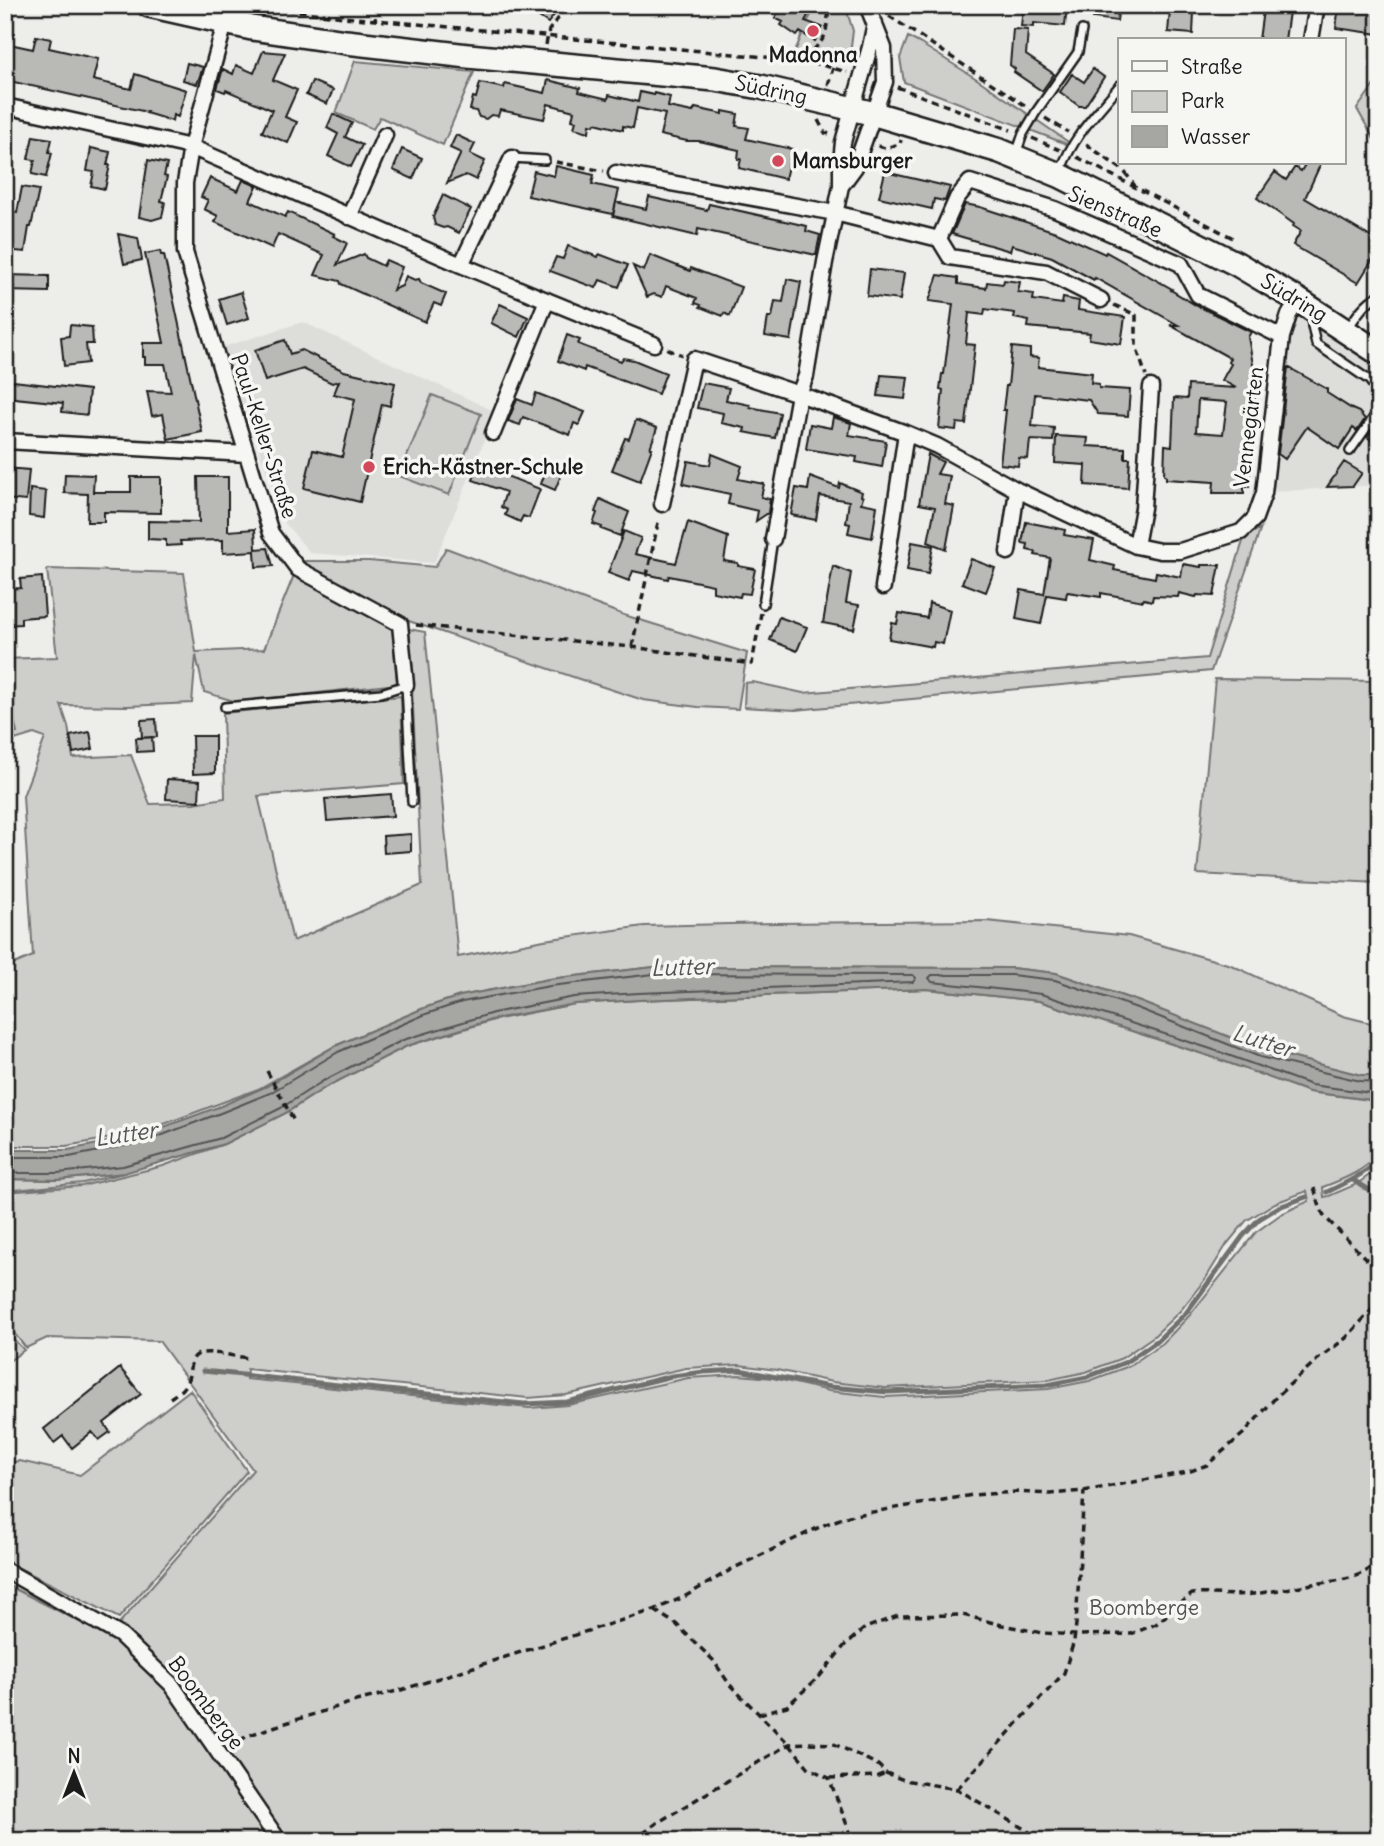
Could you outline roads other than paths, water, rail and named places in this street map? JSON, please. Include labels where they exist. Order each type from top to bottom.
[{"type":"main road","name":"Südring","points":[[149,5],[225,23],[359,44],[715,79],[863,111],[1000,151],[1059,175],[1237,264],[1320,313],[1379,353]]},
{"type":"street","points":[[1311,38],[1317,5]]},
{"type":"street","points":[[841,186],[855,166],[863,111],[862,76],[874,13]]},
{"type":"street","points":[[773,539],[841,186],[844,142],[885,82],[884,48],[874,13]]},
{"type":"street","name":"Paul-Keller-Straße","points":[[225,23],[191,148],[185,183],[185,252],[271,533],[298,569],[400,624],[406,685]]},
{"type":"street","points":[[5,106],[191,148],[461,265],[654,344]]},
{"type":"street","points":[[349,217],[385,135]]},
{"type":"street","points":[[461,265],[512,158]]},
{"type":"street","points":[[616,173],[835,213],[939,239],[950,257],[1046,272],[1101,300]]},
{"type":"street","name":"Sienstraße","points":[[939,239],[957,198],[970,182],[1055,209],[1181,264],[1198,295],[1282,337]]},
{"type":"street","points":[[493,433],[547,300]]},
{"type":"street","name":"Vennegärten","points":[[662,504],[694,359],[799,394],[937,446],[1017,490],[1136,546],[1160,551],[1180,551],[1241,532],[1255,518],[1264,492],[1282,337],[1289,315],[1298,300]]},
{"type":"street","points":[[1136,546],[1143,508],[1151,387]]},
{"type":"street","points":[[883,587],[906,433]]},
{"type":"street","points":[[5,441],[247,454]]},
{"type":"street","points":[[1008,552],[1017,490]]},
{"type":"street","name":"Boomberge","points":[[5,1570],[120,1634],[172,1685],[279,1841]]},
{"type":"lane","points":[[1015,157],[1023,134],[1078,52],[1082,30]]},
{"type":"lane","points":[[1059,175],[1076,138],[1118,87]]},
{"type":"lane","points":[[512,158],[545,160]]},
{"type":"lane","name":"Südring","points":[[1346,330],[1370,300],[1379,295]]},
{"type":"lane","points":[[1320,313],[1312,326],[1316,344],[1369,380],[1379,393]]},
{"type":"lane","points":[[1350,451],[1379,410]]},
{"type":"lane","points":[[763,604],[773,539]]},
{"type":"lane","points":[[225,707],[381,694],[406,685],[412,802]]},
{"type":"water","points":[[654,967],[1011,968],[1056,973],[1140,1002],[1263,1050],[1361,1075],[1379,1075],[1379,1101],[1309,1092],[1212,1057],[1039,1001],[927,989],[639,1000],[575,1004],[494,1019],[407,1046],[224,1144],[124,1173],[58,1180],[5,1179],[5,1150],[68,1150],[142,1135],[267,1086],[335,1046],[424,1008],[460,996],[549,979]]},
{"type":"waterway","points":[[1327,1192],[1348,1182],[1379,1160]]},
{"type":"waterway","points":[[1353,1180],[1379,1196]]},
{"type":"waterway","points":[[203,1371],[524,1404],[567,1402],[672,1376],[739,1370],[830,1387],[887,1392],[1047,1385],[1087,1377],[1126,1362],[1158,1340],[1186,1313],[1243,1236],[1259,1219],[1279,1207],[1306,1197]]},
{"type":"place","name":"Madonna","points":[[813,31]]},
{"type":"place","name":"Mamsburger","points":[[778,161]]},
{"type":"place","name":"Erich-Kästner-Schule","points":[[369,467]]},
{"type":"water label","name":"Lutter","points":[[682,967]]},
{"type":"water label","name":"Lutter","points":[[1263,1041]]},
{"type":"water label","name":"Lutter","points":[[126,1134]]}]
